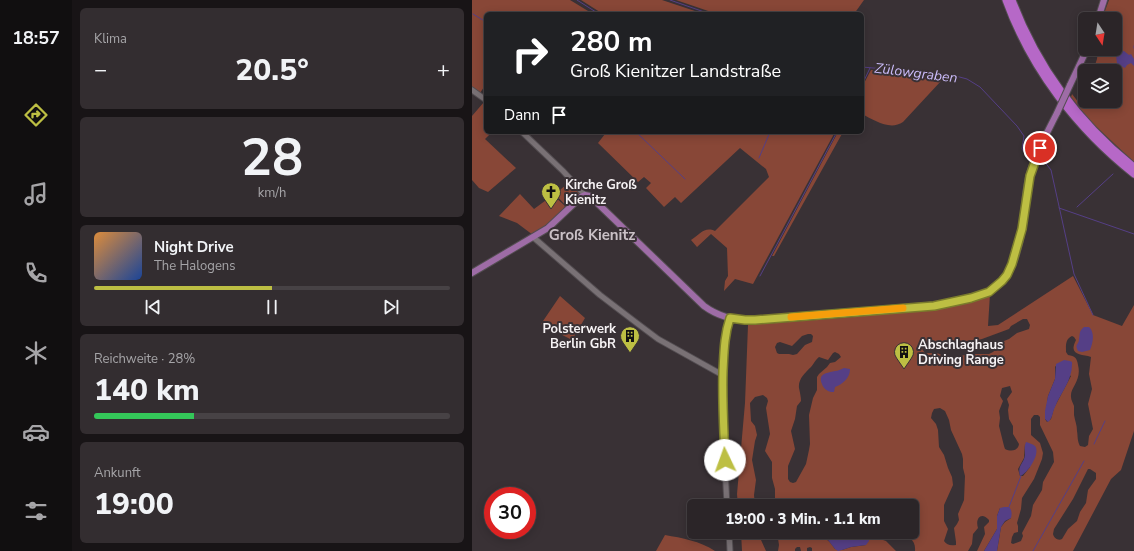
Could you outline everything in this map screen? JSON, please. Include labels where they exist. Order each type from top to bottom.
[{"type":"highway","points":[[1006,0],[1031,55],[1059,97],[1096,140],[1134,174]]},
{"type":"highway","points":[[1012,0],[1036,52],[1061,91],[1101,137],[1134,167]]},
{"type":"main road","points":[[1100,12],[1104,0]]},
{"type":"main road","points":[[472,273],[548,228],[585,195],[590,196],[704,306],[713,312],[730,318],[745,320],[934,306],[989,292],[995,288],[1007,275],[1016,252],[1022,229],[1026,194],[1031,170],[1084,56]]},
{"type":"street","points":[[472,90],[484,99]]},
{"type":"street","points":[[524,134],[563,171],[585,195]]},
{"type":"street","points":[[533,237],[600,295],[658,339],[719,373],[723,373]]},
{"type":"street","points":[[727,499],[722,400],[725,336],[730,318]]},
{"type":"street","points":[[729,539],[730,551]]},
{"type":"shaded area","points":[[472,0],[570,0],[590,12],[484,12],[484,87],[480,93],[472,89]]},
{"type":"shaded area","points":[[581,0],[662,0],[698,12],[600,12]]},
{"type":"shaded area","points":[[676,0],[864,0],[855,12],[711,12]]},
{"type":"shaded area","points":[[1109,0],[1134,0],[1134,162],[1088,119],[1080,108],[1122,108],[1122,64],[1095,64],[1097,56],[1122,56],[1122,12],[1105,12]]},
{"type":"shaded area","points":[[1122,51],[1124,51],[1129,55],[1131,54],[1134,59],[1134,66],[1131,63],[1125,68],[1122,66],[1122,64],[1117,64],[1116,56],[1122,56]]},
{"type":"shaded area","points":[[871,70],[939,76],[944,81],[941,81],[903,122],[893,125],[882,124],[864,115],[864,83]]},
{"type":"shaded area","points":[[1072,94],[1078,102],[1078,106],[1071,97]]},
{"type":"shaded area","points":[[484,102],[484,134],[490,134],[485,139],[516,168],[488,192],[479,188],[472,180],[472,116]]},
{"type":"shaded area","points":[[605,134],[834,134],[753,284],[735,279],[724,291],[725,281],[728,276],[727,248],[711,234],[697,247],[691,240],[705,230],[708,229],[715,231],[769,177],[766,169],[740,148],[681,203],[675,197],[664,207],[646,188],[651,183],[644,177],[638,182],[598,143]]},
{"type":"shaded area","points":[[837,134],[842,134],[774,256],[772,256]]},
{"type":"shaded area","points":[[572,180],[584,194],[568,208],[555,194]]},
{"type":"shaded area","points":[[520,194],[534,209],[553,195],[565,206],[555,218],[533,235],[517,223],[499,216]]},
{"type":"shaded area","points":[[1073,276],[1093,315],[1122,326],[1134,305],[1134,431],[1121,470],[1111,479],[1073,551],[997,551],[1001,527],[1011,518],[1000,508],[997,516],[997,529],[984,551],[977,551],[985,534],[984,527],[989,520],[986,517],[981,516],[978,519],[978,528],[973,534],[972,544],[968,551],[915,551],[913,541],[911,539],[919,539],[919,499],[775,499],[775,489],[772,478],[772,462],[765,451],[770,434],[766,408],[768,401],[763,395],[755,397],[750,403],[751,421],[755,426],[757,435],[752,460],[756,480],[754,499],[737,499],[745,403],[748,325],[823,320],[922,309],[945,306],[990,294],[988,326],[998,325]],"holes":[[[1023,319],[1027,319],[1030,325],[1029,329],[1017,333],[1004,341],[989,354],[969,354],[952,358],[937,353],[925,353],[922,349],[925,344],[932,345],[937,349],[945,345],[954,345],[963,341],[982,339],[1009,329],[1011,326]],[[811,334],[813,336],[812,342],[805,345],[797,354],[777,353],[775,347],[777,343],[780,342],[792,346],[802,336]],[[1072,336],[1076,340],[1074,345],[1075,352],[1080,355],[1091,357],[1089,374],[1092,389],[1088,404],[1093,429],[1089,436],[1088,445],[1085,447],[1080,446],[1078,442],[1074,406],[1071,398],[1071,393],[1079,371],[1076,359],[1068,355],[1066,352],[1066,343]],[[835,352],[841,357],[835,362],[830,363],[817,377],[817,390],[813,398],[809,415],[810,444],[806,464],[796,482],[793,483],[788,479],[788,466],[795,449],[791,431],[797,406],[801,401],[799,385],[802,376],[812,366],[816,359],[819,357],[828,360]],[[1055,366],[1071,376],[1054,408],[1051,419],[1047,422],[1045,419],[1048,396],[1055,379]],[[1010,386],[1012,392],[1007,399],[1009,405],[1009,419],[1013,426],[1013,434],[1019,444],[1014,450],[1005,449],[999,426],[999,411],[1003,401],[1000,396],[1002,388]],[[940,408],[945,411],[963,459],[965,476],[964,500],[958,514],[959,520],[954,528],[956,545],[949,545],[944,541],[948,529],[944,521],[944,505],[953,485],[952,477],[944,455],[939,447],[938,430],[936,424],[931,418],[934,409]],[[1034,415],[1038,415],[1040,417],[1040,425],[1053,452],[1054,462],[1043,482],[1042,490],[1033,505],[1031,516],[1022,533],[1023,536],[1021,541],[1013,544],[1011,543],[1012,537],[1014,533],[1018,532],[1017,523],[1022,498],[1034,479],[1043,453],[1040,443],[1031,435],[1031,419]],[[1025,444],[1030,467],[1023,476],[1020,476],[1018,469],[1024,458]],[[1088,469],[1096,473],[1096,479],[1088,490],[1086,503],[1080,512],[1077,521],[1068,529],[1062,539],[1059,540],[1054,537],[1054,529],[1073,499]]]},
{"type":"shaded area","points":[[560,296],[585,318],[572,340],[541,324]]},
{"type":"shaded area","points":[[1084,327],[1089,327],[1091,329],[1093,338],[1090,350],[1082,352],[1078,351],[1077,346],[1080,331]]},
{"type":"shaded area","points":[[1064,360],[1072,362],[1071,375],[1057,401],[1052,417],[1048,422],[1045,419],[1045,411],[1048,396],[1055,379],[1056,364]]},
{"type":"shaded area","points":[[844,368],[850,369],[846,380],[835,387],[834,392],[830,392],[825,389],[821,380],[822,376],[826,373]]},
{"type":"shaded area","points":[[1026,442],[1035,446],[1036,454],[1029,468],[1020,476],[1019,469],[1025,455]]},
{"type":"shaded area","points":[[1009,507],[1012,512],[1011,518],[1005,521],[1001,527],[997,551],[984,551],[997,529],[997,516],[1000,508]]},
{"type":"shaded area","points":[[665,535],[697,542],[715,551],[656,551]]},
{"type":"shaded area","points":[[741,539],[761,539],[766,551],[742,551]]},
{"type":"shaded area","points":[[778,539],[826,539],[835,549],[842,550],[866,545],[866,539],[880,539],[886,541],[896,551],[812,551],[812,548],[810,547],[807,548],[807,551],[801,551],[800,547],[797,547],[795,551],[778,551]]},
{"type":"shaded area","points":[[827,539],[868,539],[869,541],[866,545],[838,551]]},
{"type":"waterway","points":[[577,0],[596,12]]},
{"type":"waterway","name":"Zülowgraben","points":[[670,0],[704,12]]},
{"type":"waterway","points":[[473,14],[484,21]]},
{"type":"waterway","name":"Zülowgraben","points":[[864,67],[952,75],[967,79],[980,87],[1017,126],[1024,136],[1022,149],[1025,153]]},
{"type":"waterway","points":[[864,81],[870,68]]},
{"type":"waterway","points":[[638,134],[685,179]]},
{"type":"waterway","points":[[759,158],[769,134]]},
{"type":"waterway","points":[[760,276],[836,134]]},
{"type":"waterway","name":"Zülowgraben","points":[[1044,161],[1051,170],[1074,274],[1093,315]]},
{"type":"waterway","points":[[1077,207],[1113,174]]},
{"type":"waterway","points":[[1059,208],[1134,234]]},
{"type":"waterway","points":[[1094,444],[1105,421]]},
{"type":"waterway","points":[[1033,551],[1084,461]]},
{"type":"waterway","points":[[1009,507],[1021,476]]},
{"type":"slow traffic","points":[[791,317],[903,308]]},
{"type":"place","name":"Kirche Groß Kienitz","points":[[551,209]]},
{"type":"place","name":"Polsterwerk Berlin GbR","points":[[630,353]]},
{"type":"place","name":"Abschlaghaus Driving Range","points":[[904,369]]},
{"type":"district","name":"Groß Kienitz","points":[[592,235]]},
{"type":"route","points":[[725,460],[722,391],[725,336],[730,318],[755,320],[934,306],[971,298],[989,292],[1002,281],[1010,270],[1020,240],[1024,221],[1026,194],[1031,170],[1040,148]]}]
